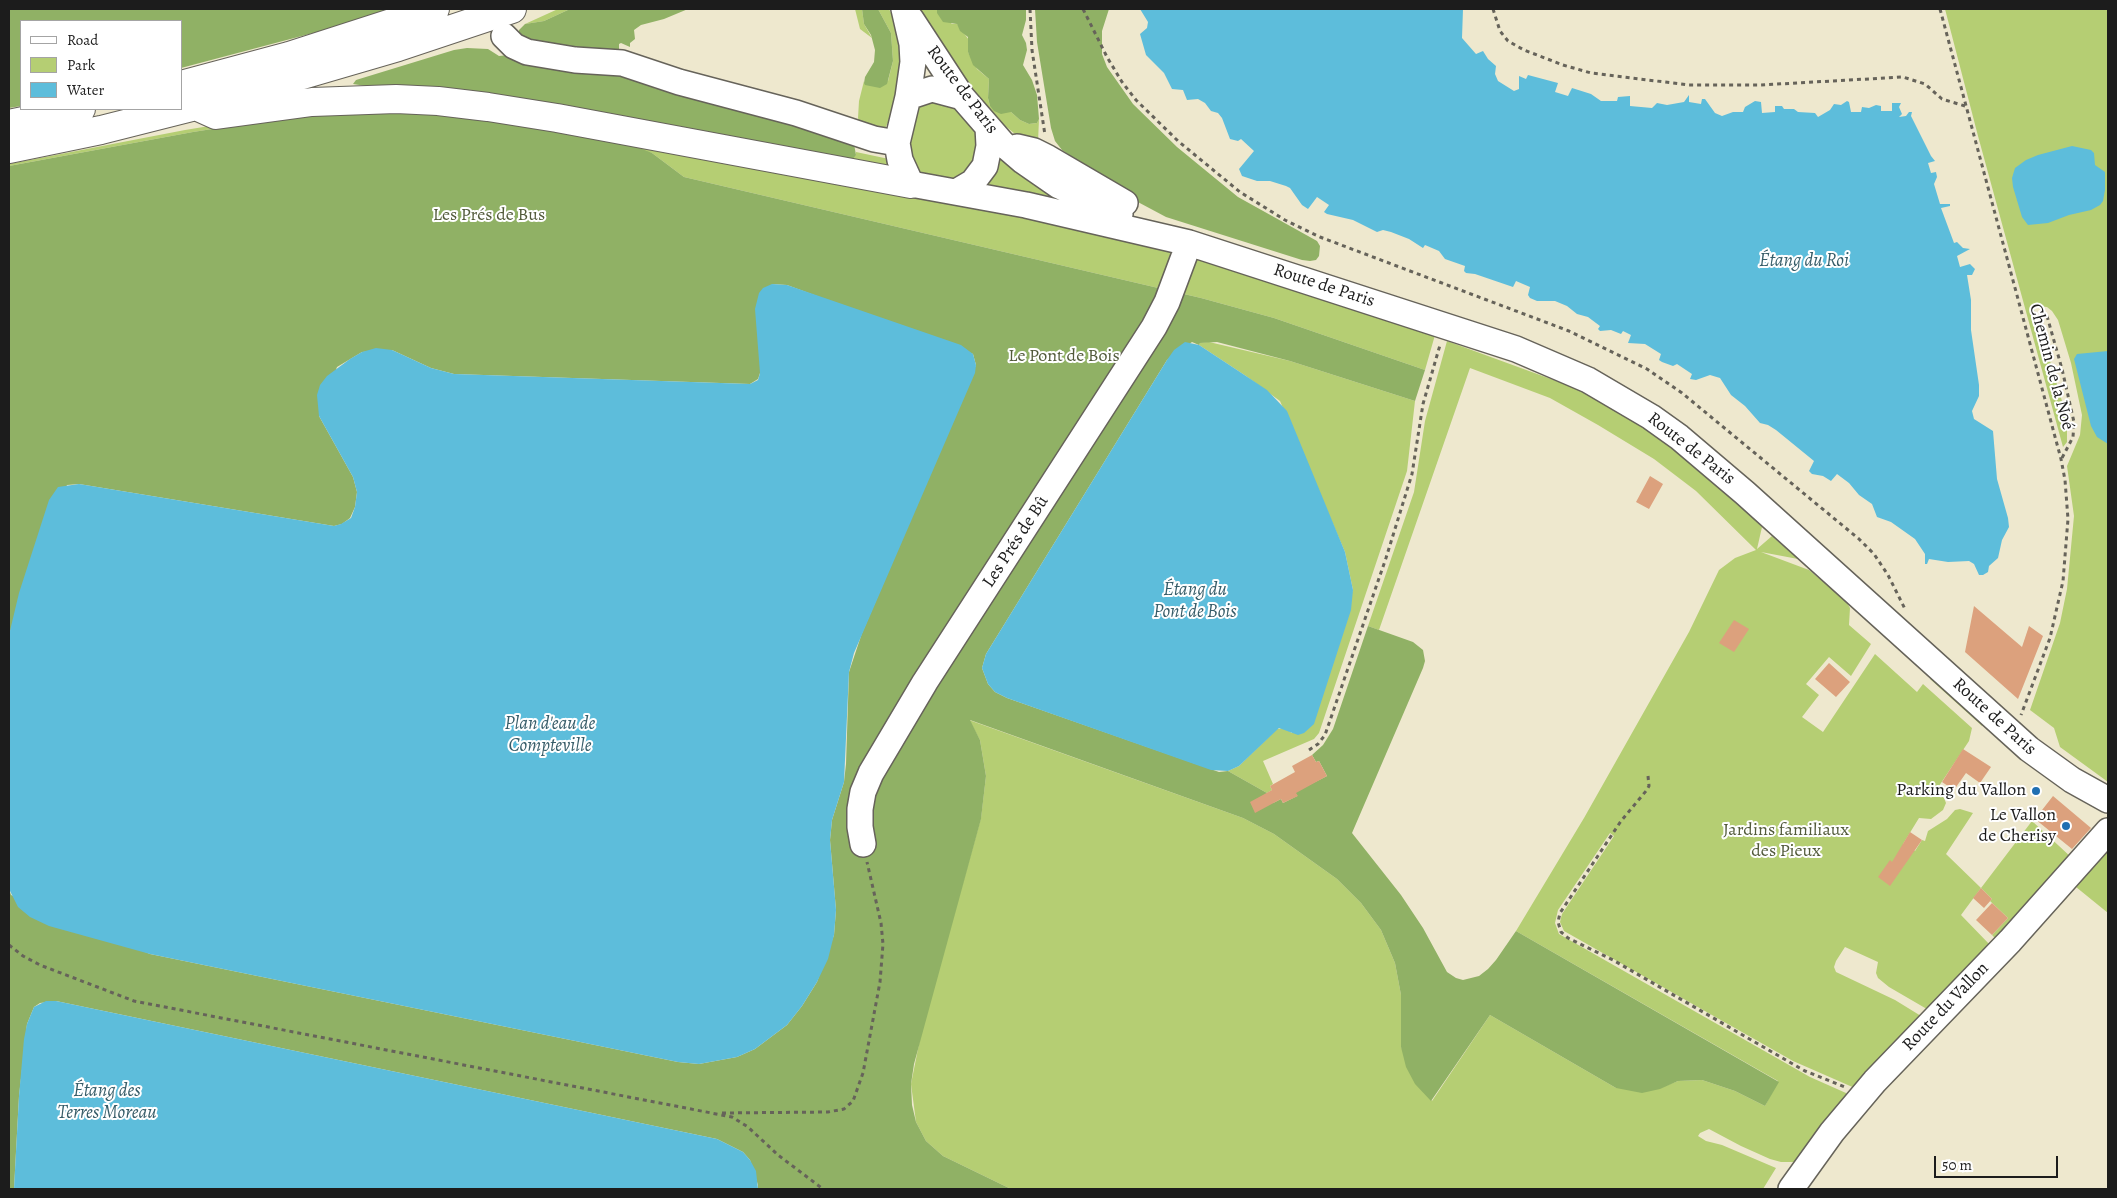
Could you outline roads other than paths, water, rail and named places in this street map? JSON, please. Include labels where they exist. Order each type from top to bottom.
[{"type":"highway","points":[[189,95],[289,56],[435,9]]},
{"type":"highway","points":[[189,95],[398,47],[512,9]]},
{"type":"highway","points":[[189,95],[216,115],[312,102],[396,99],[488,106],[911,184]]},
{"type":"highway","points":[[9,124],[76,110]]},
{"type":"highway","points":[[9,149],[101,130],[151,110]]},
{"type":"street","name":"Route de Paris","points":[[904,9],[962,96],[995,135],[1023,161],[1066,190],[1189,243],[1516,349],[1560,366],[1651,416],[1731,480],[2011,733],[2058,771],[2084,788],[2108,800]]},
{"type":"street","name":"Route de Paris","points":[[904,9],[913,53],[908,97],[897,143],[900,160],[911,184],[1026,205],[1189,243]]},
{"type":"street","points":[[504,36],[514,46],[527,52],[575,60],[622,63],[679,82],[796,113],[866,137],[897,143]]},
{"type":"street","points":[[908,97],[932,90],[962,96]]},
{"type":"street","points":[[956,192],[973,182],[985,166],[989,146],[995,135],[1048,158],[1125,203],[1152,228]]},
{"type":"street","name":"Les Prés de Bû","points":[[863,844],[860,809],[863,792],[871,773],[925,682],[1154,327],[1170,294],[1189,243]]},
{"type":"street","name":"Route du Vallon","points":[[1791,1189],[1832,1132],[1861,1097],[2010,941],[2108,832]]},
{"type":"water","name":"Étang du Roi","points":[[1140,9],[1463,9],[1462,38],[1476,54],[1483,51],[1496,66],[1495,74],[1498,81],[1514,91],[1519,89],[1519,76],[1526,79],[1528,75],[1558,83],[1555,92],[1568,96],[1572,88],[1591,94],[1601,101],[1617,101],[1618,97],[1630,96],[1630,106],[1652,108],[1657,103],[1667,105],[1684,102],[1689,95],[1689,102],[1701,104],[1702,99],[1705,99],[1715,113],[1722,116],[1733,112],[1743,112],[1745,107],[1755,101],[1761,102],[1762,113],[1775,112],[1775,106],[1782,106],[1784,109],[1794,109],[1798,112],[1815,113],[1818,117],[1830,110],[1834,104],[1841,105],[1847,101],[1849,102],[1851,112],[1861,112],[1862,107],[1869,108],[1876,105],[1881,106],[1881,111],[1892,111],[1892,103],[1901,103],[1899,107],[1902,114],[1899,117],[1906,116],[1909,112],[1912,112],[1911,116],[1935,161],[1928,163],[1931,173],[1936,172],[1937,177],[1934,184],[1940,204],[1950,204],[1950,206],[1941,208],[1954,243],[1957,242],[1963,248],[1970,249],[1957,256],[1960,267],[1970,264],[1975,269],[1972,275],[1967,275],[1971,300],[1971,330],[1979,385],[1979,396],[1972,411],[1974,419],[1993,431],[1997,479],[2009,527],[2002,540],[1998,558],[1989,566],[1988,572],[1983,575],[1979,575],[1974,564],[1969,561],[1948,562],[1929,559],[1927,564],[1925,564],[1925,554],[1915,539],[1891,522],[1877,517],[1872,504],[1859,495],[1849,483],[1837,474],[1831,481],[1823,476],[1812,474],[1809,471],[1814,461],[1776,430],[1760,423],[1745,406],[1731,395],[1720,378],[1710,375],[1696,380],[1690,379],[1692,374],[1677,364],[1673,366],[1662,362],[1659,360],[1661,354],[1645,344],[1628,343],[1631,335],[1623,331],[1621,334],[1611,330],[1600,331],[1598,329],[1600,326],[1588,317],[1577,314],[1567,306],[1555,301],[1537,301],[1530,298],[1528,295],[1530,287],[1516,281],[1513,287],[1475,274],[1466,273],[1464,271],[1465,266],[1445,259],[1439,251],[1425,245],[1423,248],[1409,239],[1391,232],[1383,230],[1377,232],[1353,220],[1327,214],[1324,212],[1329,205],[1317,197],[1308,209],[1302,205],[1290,188],[1286,186],[1270,181],[1257,181],[1242,176],[1239,169],[1254,151],[1241,139],[1238,141],[1230,139],[1222,118],[1218,113],[1211,111],[1205,103],[1198,99],[1187,100],[1183,90],[1172,89],[1164,73],[1146,55],[1140,34],[1147,28],[1148,22]]},
{"type":"water","points":[[2072,146],[2091,150],[2094,153],[2095,165],[2105,172],[2103,201],[2091,210],[2069,215],[2048,223],[2028,225],[2022,217],[2013,187],[2012,178],[2015,168],[2026,160],[2038,155]]},
{"type":"water","name":"Plan d'eau de Compteville","points":[[772,284],[787,285],[961,345],[973,354],[976,365],[975,373],[854,653],[849,672],[844,782],[832,820],[830,840],[836,910],[834,935],[828,959],[817,982],[787,1025],[755,1049],[737,1057],[699,1064],[678,1062],[150,954],[49,926],[30,917],[18,907],[9,889],[9,635],[19,593],[49,500],[58,487],[79,484],[334,526],[351,518],[357,492],[353,477],[319,416],[317,395],[320,385],[327,376],[362,352],[376,348],[392,350],[431,368],[454,374],[750,384],[758,380],[760,373],[755,309],[759,293],[763,288]]},
{"type":"water","name":"Étang du Pont de Bois","points":[[1185,342],[1199,345],[1267,390],[1287,411],[1345,552],[1353,590],[1351,610],[1314,724],[1304,733],[1298,735],[1279,728],[1239,766],[1228,771],[1211,770],[1007,698],[995,692],[988,684],[982,668],[986,654],[1167,360],[1174,350]]},
{"type":"water","points":[[2108,351],[2108,444],[2097,437],[2091,426],[2074,359],[2077,354]]},
{"type":"water","name":"Étang des Terres Moreau","points":[[46,1001],[56,1001],[717,1139],[743,1152],[750,1160],[756,1171],[758,1189],[14,1189],[24,1039],[27,1024],[34,1007]]},
{"type":"place","name":"Parking du Vallon","points":[[2036,791]]},
{"type":"place","name":"Le Vallon de Cherisy","points":[[2066,826]]},
{"type":"park label","name":"Les Prés de Bus","points":[[489,216]]},
{"type":"park label","name":"Le Pont de Bois","points":[[1064,357]]},
{"type":"park label","name":"Jardins familiaux des Pieux","points":[[1786,841]]}]
